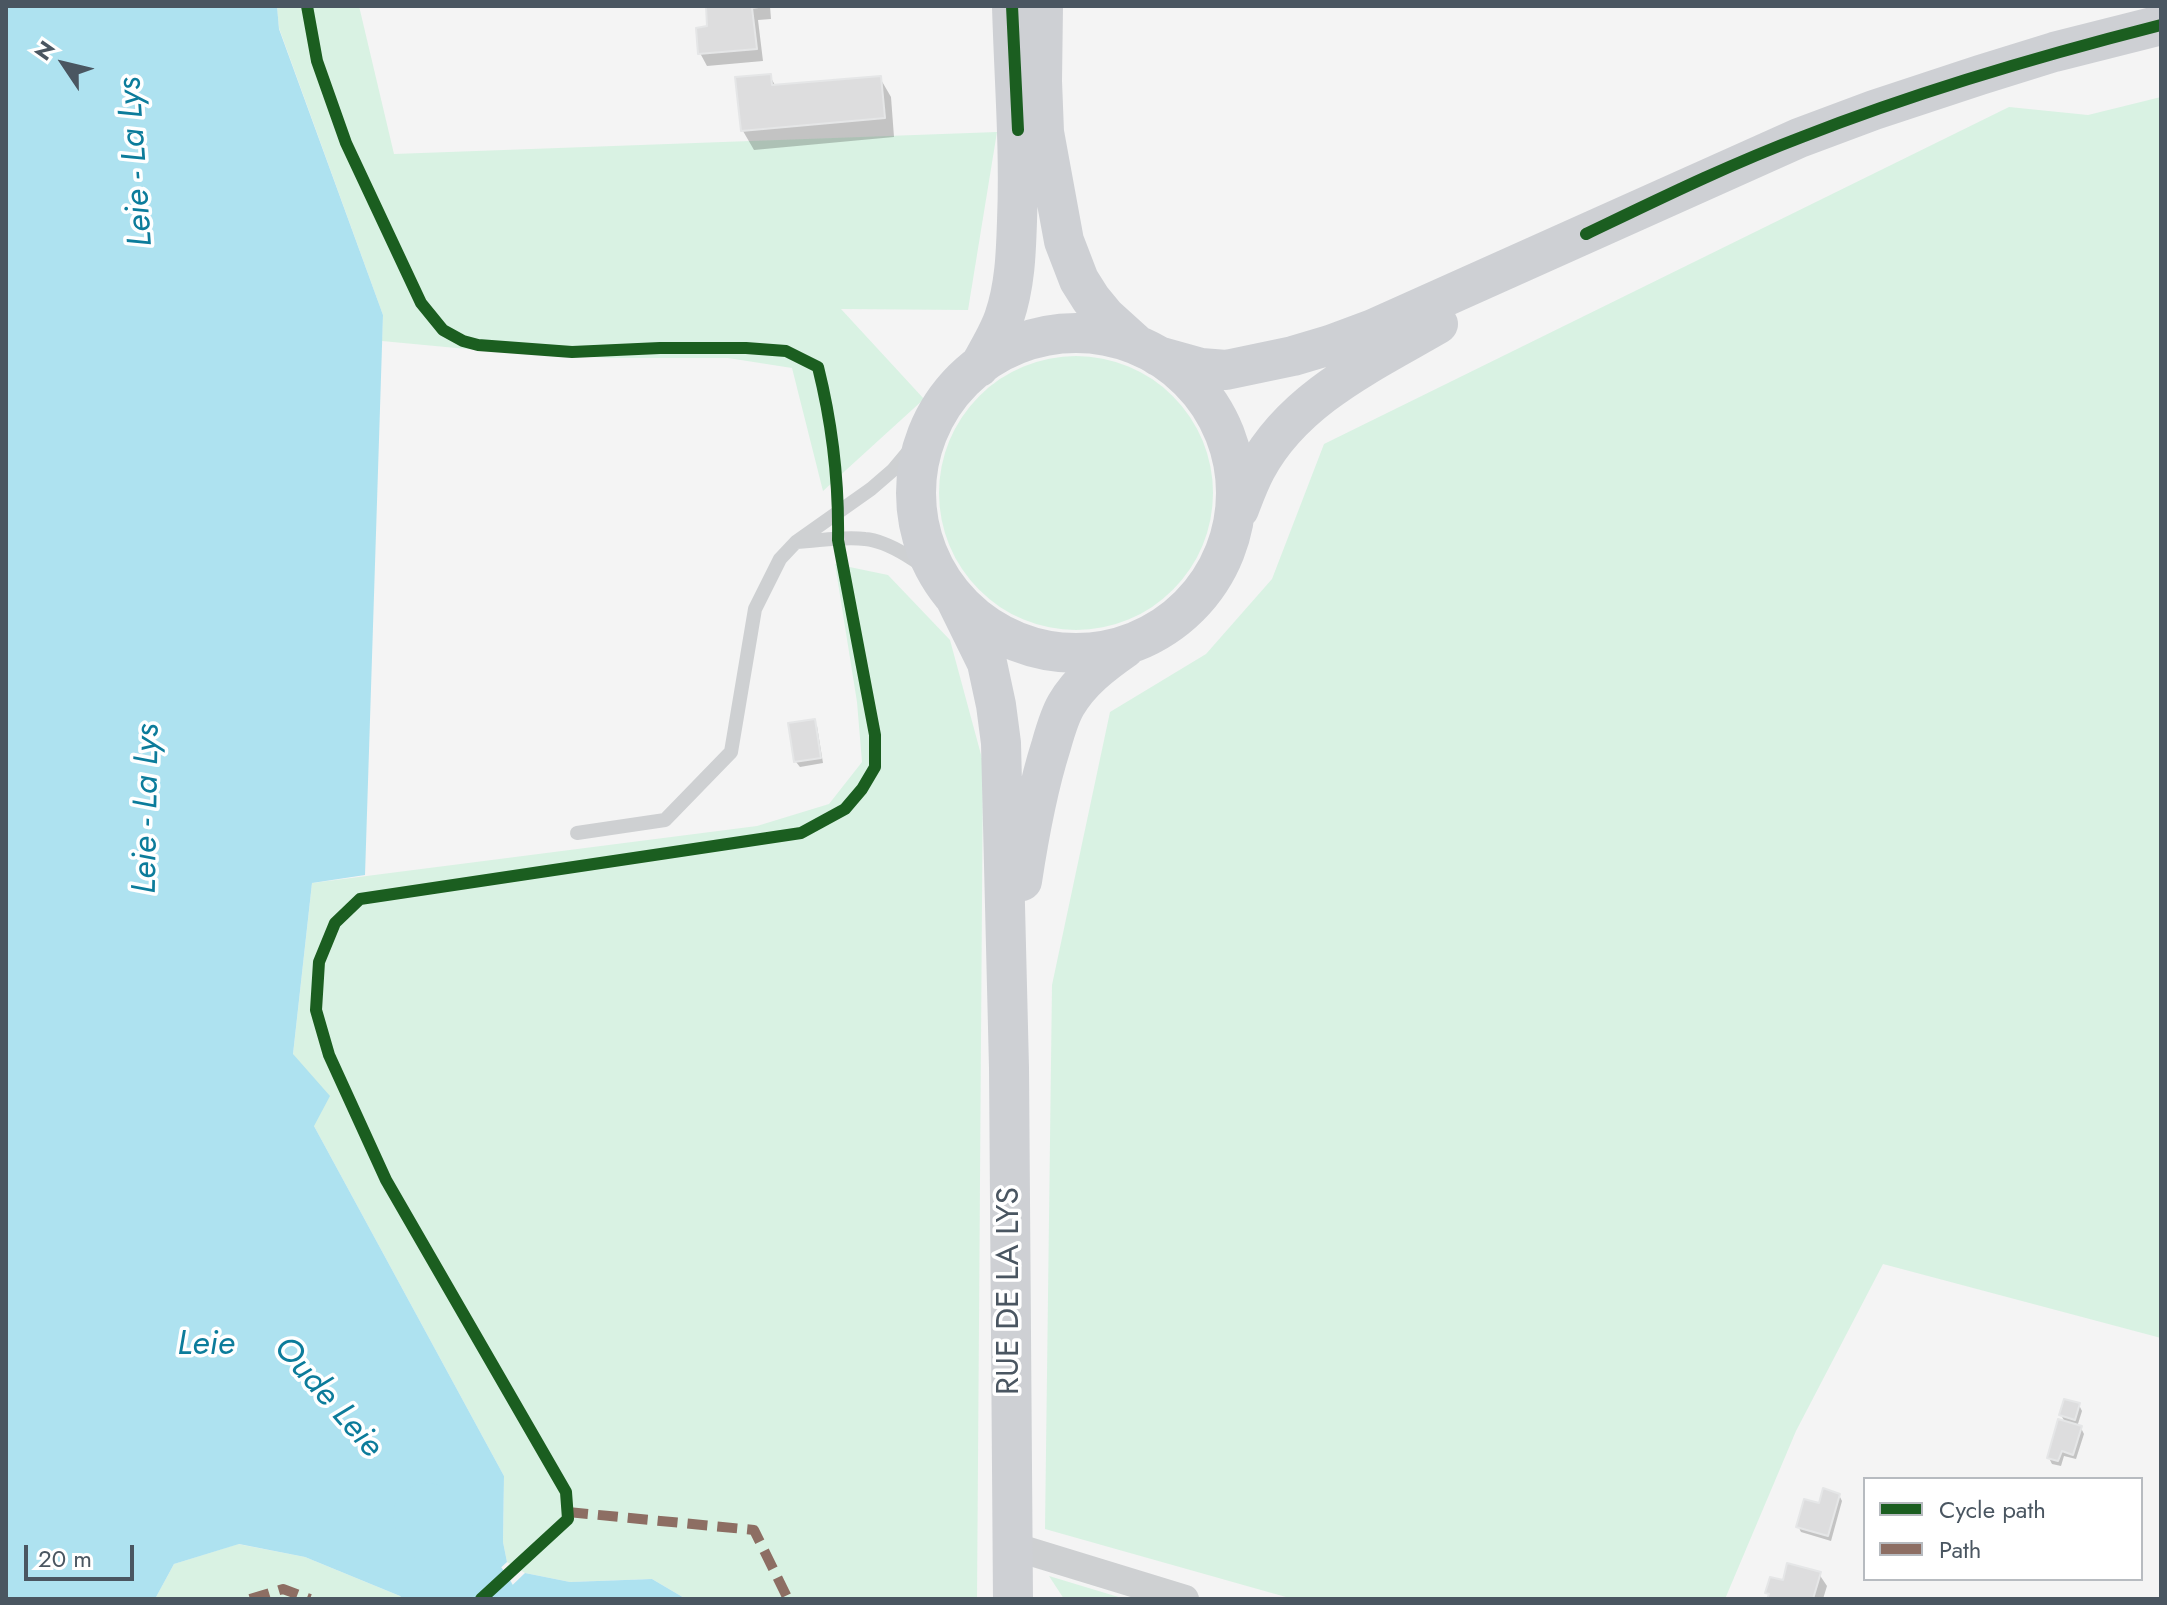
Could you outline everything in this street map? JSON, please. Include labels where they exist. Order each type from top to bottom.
[{"type":"main road","points":[[979,367],[1004,318],[1012,288],[1016,253],[1019,158],[1012,6]]},
{"type":"main road","points":[[949,590],[973,616],[1013,641],[1059,653],[1107,651],[1152,634],[1172,621],[1199,596],[1219,566],[1234,520],[1236,473],[1231,449],[1210,405],[1178,370],[1105,316],[1079,280],[1064,241],[1044,132],[1043,6]]},
{"type":"main road","points":[[979,367],[998,353],[1020,344],[1066,333],[1114,337],[1201,368],[1226,370],[1293,356],[1373,329],[1799,138],[1874,110],[2054,52],[2161,25]]},
{"type":"main road","points":[[1234,520],[1256,469],[1285,427],[1302,410],[1360,369],[1459,313],[1586,234]]},
{"type":"main road","name":"RUE DE LA LYS","points":[[979,367],[961,383],[934,421],[924,443],[916,490],[917,514],[930,560],[976,637],[987,663],[996,705],[1003,789],[1007,984],[1013,1599]]},
{"type":"main road","name":"RUE DE LA LYS","points":[[1007,984],[1032,818],[1056,727],[1066,705],[1082,683],[1101,664],[1130,644]]},
{"type":"street","points":[[1012,1546],[1185,1599]]},
{"type":"lane","points":[[577,833],[665,820],[731,752],[755,609],[780,559],[796,542],[893,470],[934,421]]},
{"type":"lane","points":[[796,542],[867,538],[920,563],[949,590]]},
{"type":"green space","points":[[277,6],[359,6],[394,154],[997,132],[968,310],[841,309],[924,399],[823,491],[792,368],[728,358],[609,358],[382,341],[383,315],[279,28]]},
{"type":"green space","points":[[2161,97],[2161,1338],[1883,1264],[1796,1431],[1725,1599],[1293,1599],[1045,1529],[1052,985],[1110,712],[1206,654],[1272,579],[1324,444],[2009,107],[2088,115]]},
{"type":"green space","points":[[1076,356],[1128,366],[1152,379],[1173,396],[1190,417],[1203,441],[1213,493],[1203,545],[1190,569],[1173,590],[1152,607],[1128,620],[1076,630],[1024,620],[1000,607],[979,590],[962,569],[949,545],[939,493],[949,441],[962,417],[979,396],[1000,379],[1024,366]]},
{"type":"green space","points":[[835,564],[888,575],[950,640],[983,762],[977,1599],[686,1599],[652,1579],[570,1582],[525,1573],[507,1562],[503,1542],[504,1476],[314,1126],[293,1054],[312,883],[757,826],[829,804],[862,762],[857,702]]},
{"type":"green space","points":[[238,1544],[305,1557],[403,1599],[155,1599],[174,1564]]},
{"type":"green space","points":[[1049,1576],[1125,1599],[1064,1599]]},
{"type":"water","name":"Leie","points":[[6,6],[277,6],[279,29],[383,315],[365,875],[312,883],[293,1054],[330,1096],[314,1126],[504,1476],[503,1542],[507,1562],[467,1599],[403,1599],[305,1557],[239,1544],[174,1564],[155,1599],[6,1599]]},
{"type":"water","points":[[525,1573],[570,1582],[652,1579],[686,1599],[498,1599]]},
{"type":"building","points":[[706,6],[765,6],[752,8],[757,49],[698,54],[696,28],[707,26]]},
{"type":"building","points":[[771,74],[772,85],[881,76],[885,118],[741,131],[735,77]]},
{"type":"building","points":[[815,719],[821,758],[794,762],[788,723]]},
{"type":"building","points":[[2064,1399],[2080,1403],[2075,1420],[2059,1415]]},
{"type":"building","points":[[2058,1419],[2082,1426],[2073,1455],[2062,1451],[2058,1461],[2047,1458]]},
{"type":"building","points":[[1823,1488],[1840,1494],[1828,1536],[1796,1527],[1804,1499],[1819,1503]]},
{"type":"building","points":[[1787,1563],[1821,1572],[1813,1599],[1767,1599],[1769,1594],[1765,1593],[1770,1577],[1783,1580]]},
{"type":"waterway","name":"Oude Leie","points":[[426,1516],[483,1599]]},
{"type":"marked path","points":[[568,1512],[754,1530],[788,1599]]},
{"type":"marked path","points":[[250,1599],[283,1589],[310,1599]]},
{"type":"cycle path","points":[[307,6],[317,61],[346,143],[421,303],[443,330],[478,345],[572,352],[660,348],[786,351],[818,367],[834,452],[838,540],[875,735],[875,767],[862,789],[845,809],[801,833],[360,899],[335,923],[319,962],[316,1010],[329,1055],[386,1180],[566,1492],[568,1519],[481,1599]]},
{"type":"cycle path","points":[[1012,6],[1018,130]]},
{"type":"cycle path","points":[[1586,234],[1720,171],[1890,104],[1980,75],[2161,25]]},
{"type":"water label","name":"Leie - La Lys","points":[[137,162]]},
{"type":"water label","name":"Leie - La Lys","points":[[148,809]]}]
